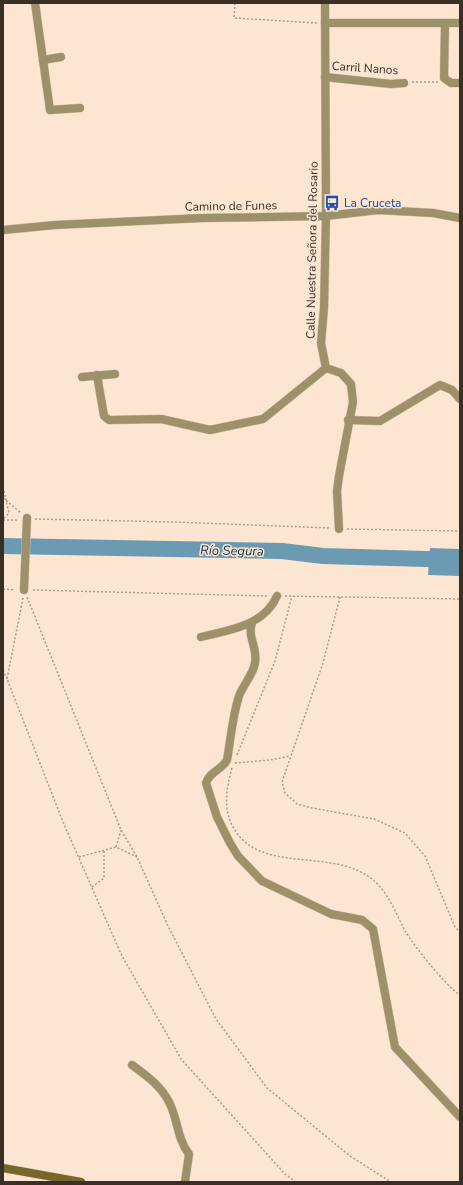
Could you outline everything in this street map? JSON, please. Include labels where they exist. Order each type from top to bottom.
[{"type":"main road","points":[[3,1168],[81,1182]]},
{"type":"street","points":[[35,3],[50,110],[80,108]]},
{"type":"street","name":"Calle Nuestra Señora del Rosario","points":[[325,3],[326,216],[324,308],[321,344],[326,368]]},
{"type":"street","points":[[325,23],[460,23]]},
{"type":"street","points":[[445,23],[444,78],[451,84],[460,83]]},
{"type":"street","points":[[43,60],[61,57]]},
{"type":"street","name":"Carril Nanos","points":[[325,77],[391,84],[404,82]]},
{"type":"street","name":"Camino de Funes","points":[[3,230],[55,225],[202,218],[326,216],[378,210],[433,214],[460,218]]},
{"type":"street","points":[[97,375],[104,416],[109,420],[161,419],[210,430],[263,419],[326,368],[341,373],[351,384],[353,402],[348,420],[348,435],[337,491],[339,528]]},
{"type":"street","points":[[82,377],[115,374]]},
{"type":"street","points":[[348,420],[380,422],[440,385],[452,390],[460,399]]},
{"type":"street","points":[[24,590],[27,518]]},
{"type":"street","points":[[201,637],[252,623],[272,604],[277,596]]},
{"type":"street","points":[[252,623],[250,634],[255,649],[255,662],[236,704],[230,733],[227,760],[225,764],[212,773],[206,783],[217,817],[238,856],[262,881],[332,914],[362,920],[373,929],[395,1047],[460,1117]]},
{"type":"street","points":[[132,1065],[158,1085],[170,1103],[182,1146],[189,1154],[185,1182]]},
{"type":"path","points":[[235,3],[234,18],[325,23]]},
{"type":"path","points":[[404,82],[451,84]]},
{"type":"path","points":[[3,487],[8,501],[9,513],[3,520]]},
{"type":"path","points":[[3,498],[27,518]]},
{"type":"path","points":[[3,520],[27,518],[460,531]]},
{"type":"path","points":[[3,589],[460,599]]},
{"type":"path","points":[[7,679],[24,590]]},
{"type":"path","points":[[24,590],[121,830],[137,857],[168,926],[216,1019],[267,1088],[350,1156],[391,1182]]},
{"type":"path","points":[[292,596],[275,661],[233,764],[226,797],[226,809],[238,835],[250,846],[267,854],[336,863],[365,876],[381,888],[407,933],[450,988],[460,995]]},
{"type":"path","points":[[340,597],[323,663],[282,782],[286,793],[297,804],[374,819],[405,833],[425,856],[455,927],[460,932]]},
{"type":"path","points":[[3,670],[63,822],[122,956],[181,1059],[255,1142],[285,1174],[296,1182]]},
{"type":"path","points":[[233,764],[290,756]]},
{"type":"path","points":[[116,847],[121,830]]},
{"type":"path","points":[[79,857],[116,847],[137,857]]},
{"type":"path","points":[[92,887],[104,878],[104,851]]},
{"type":"water","points":[[430,548],[460,549],[460,576],[428,575]]},
{"type":"waterway","name":"Río Segura","points":[[3,546],[282,551],[323,556],[460,560]]},
{"type":"place","name":"La Cruceta","points":[[332,203]]}]
